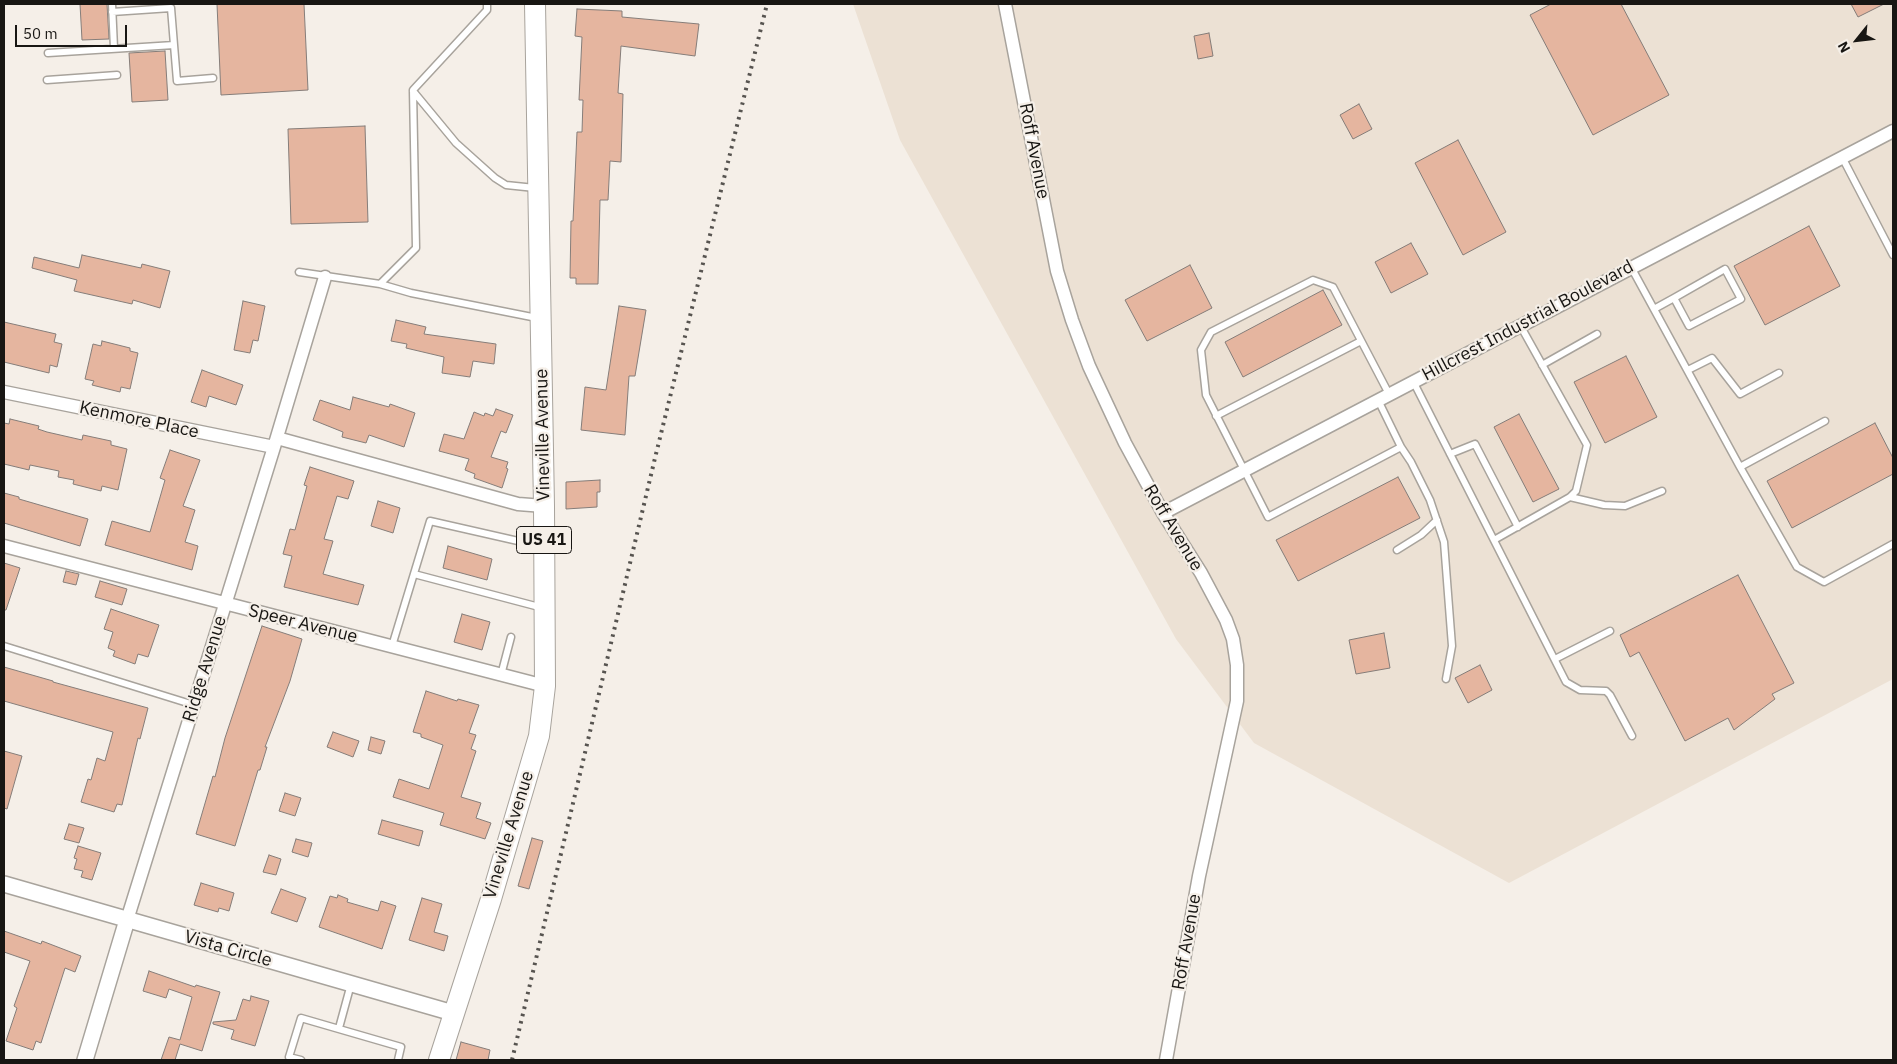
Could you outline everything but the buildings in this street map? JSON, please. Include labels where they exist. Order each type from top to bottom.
[{"type":"main road","name":"Vineville Avenue","points":[[439,1060],[491,899],[539,736],[545,686],[544,506],[535,4]]},
{"type":"street","name":"Roff Avenue","points":[[1005,4],[1060,279],[1089,366],[1125,443],[1163,513],[1201,573],[1226,620],[1233,639],[1238,702],[1199,876],[1166,1060]]},
{"type":"street","name":"Hillcrest Industrial Boulevard","points":[[1163,513],[1893,130]]},
{"type":"street","name":"Ridge Avenue","points":[[85,1060],[276,443],[325,277]]},
{"type":"street","name":"Kenmore Place","points":[[4,392],[276,443],[518,504],[544,506]]},
{"type":"street","name":"Speer Avenue","points":[[4,546],[545,686]]},
{"type":"street","name":"Vista Circle","points":[[4,884],[453,1013]]},
{"type":"lane","points":[[112,4],[114,48]]},
{"type":"lane","points":[[380,284],[416,248],[413,90],[487,10],[487,4]]},
{"type":"lane","points":[[112,12],[171,8],[177,81],[213,78]]},
{"type":"lane","points":[[48,53],[174,45]]},
{"type":"lane","points":[[46,80],[117,75]]},
{"type":"lane","points":[[413,90],[456,143],[495,178],[506,186],[539,188]]},
{"type":"lane","points":[[1842,157],[1893,255]]},
{"type":"lane","points":[[1631,267],[1797,567],[1824,582],[1893,544]]},
{"type":"lane","points":[[1654,309],[1725,269],[1741,299],[1689,326],[1674,298]]},
{"type":"lane","points":[[299,272],[380,284],[541,318]]},
{"type":"lane","points":[[1400,447],[1268,517],[1206,395],[1201,350],[1211,332],[1313,280],[1333,287],[1361,340],[1400,447],[1411,462],[1430,500],[1444,542],[1452,646],[1446,679]]},
{"type":"lane","points":[[1494,540],[1570,498],[1576,491],[1587,445],[1520,325]]},
{"type":"lane","points":[[1542,364],[1597,334]]},
{"type":"lane","points":[[1216,416],[1361,340]]},
{"type":"lane","points":[[1688,370],[1712,358],[1740,394],[1779,373]]},
{"type":"lane","points":[[1413,381],[1566,682],[1580,690],[1606,691],[1632,736]]},
{"type":"lane","points":[[1740,467],[1824,421]]},
{"type":"lane","points":[[1450,454],[1475,444],[1518,527]]},
{"type":"lane","points":[[1570,498],[1604,505],[1625,506],[1662,491]]},
{"type":"lane","points":[[1397,550],[1421,535],[1437,520]]},
{"type":"lane","points":[[392,646],[430,521],[544,547]]},
{"type":"lane","points":[[414,574],[544,609]]},
{"type":"lane","points":[[1555,659],[1610,631]]},
{"type":"lane","points":[[502,675],[511,637]]},
{"type":"lane","points":[[4,646],[194,705]]},
{"type":"lane","points":[[339,1028],[352,984]]},
{"type":"lane","points":[[301,1060],[289,1057],[300,1018],[401,1047],[398,1060]]},
{"type":"shaded area","points":[[853,4],[1893,4],[1893,679],[1509,883],[1254,743],[1176,639],[900,140]]},
{"type":"railway","points":[[512,1060],[655,458],[767,4]]}]
